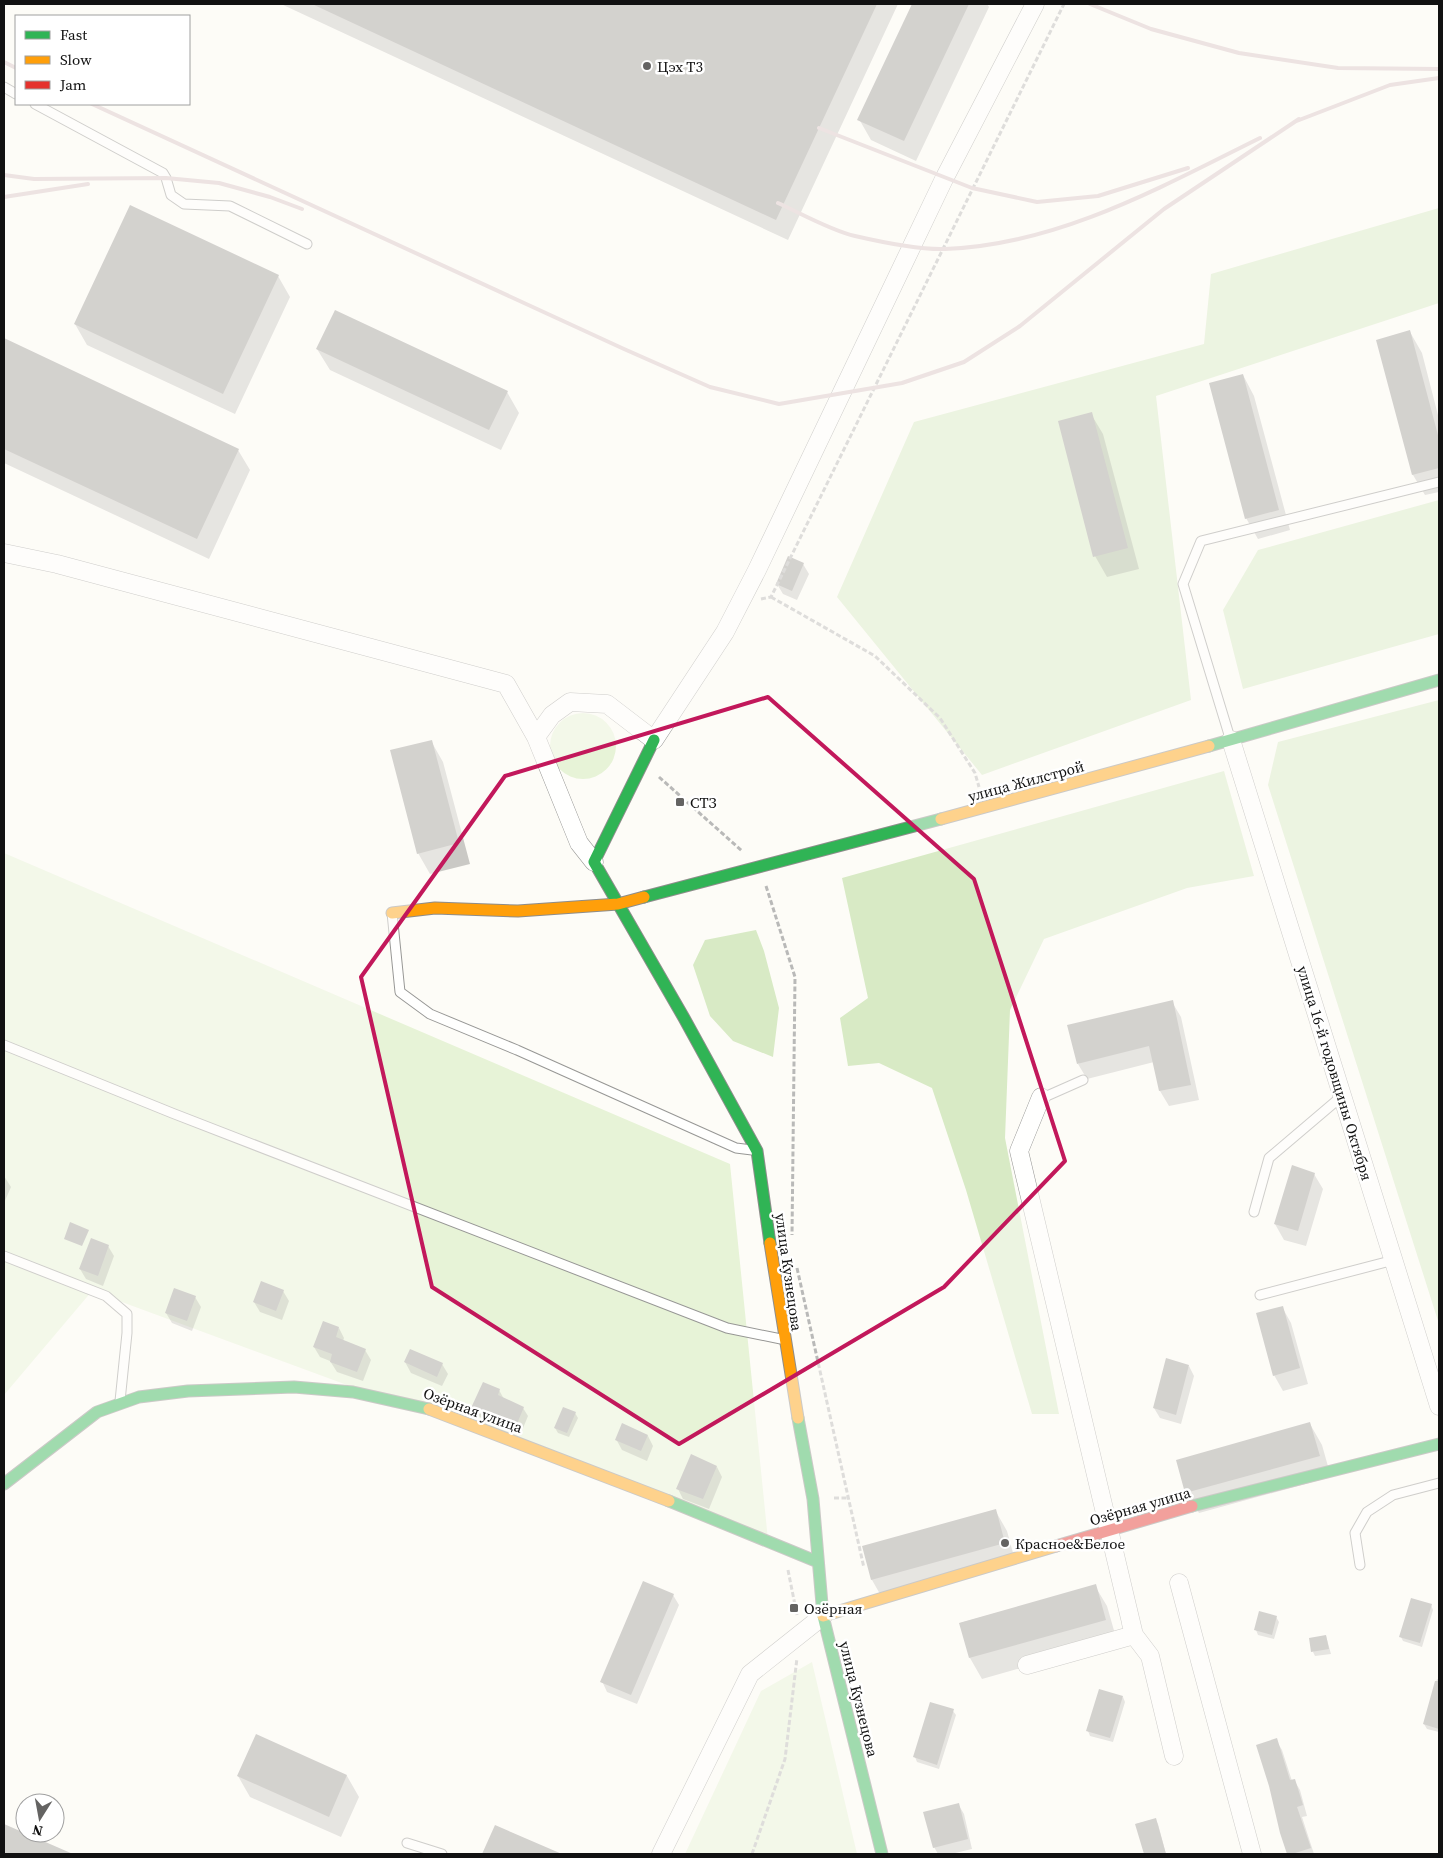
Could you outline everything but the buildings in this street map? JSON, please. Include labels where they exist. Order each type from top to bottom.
[{"type":"street","points":[[4,553],[57,564],[506,684],[536,737],[579,843],[594,862],[654,740],[725,632],[757,570],[944,179],[1035,4]]},
{"type":"street","name":"улица Жилстрой","points":[[392,913],[436,908],[518,911],[618,904],[986,807],[1439,680]]},
{"type":"street","points":[[536,737],[552,715],[570,702],[607,704],[654,740]]},
{"type":"street","name":"улица 16-й годовщины Октября","points":[[1230,740],[1439,1406]]},
{"type":"street","name":"улица Кузнецова","points":[[594,862],[757,1151],[784,1340],[814,1499],[823,1616],[882,1854]]},
{"type":"street","name":"Озёрная улица","points":[[4,1484],[97,1412],[139,1397],[188,1391],[294,1387],[384,1397],[439,1411],[773,1542],[818,1562]]},
{"type":"street","name":"Озёрная улица","points":[[823,1616],[1169,1512],[1439,1444]]},
{"type":"street","points":[[1108,1530],[1134,1634],[1150,1656],[1174,1756]]},
{"type":"street","points":[[1179,1583],[1252,1854]]},
{"type":"street","points":[[661,1854],[750,1674],[823,1616]]},
{"type":"street","points":[[1027,1665],[1134,1634]]},
{"type":"lane","points":[[4,87],[15,93]]},
{"type":"lane","points":[[36,105],[162,173],[166,178],[171,195],[184,204],[230,206],[307,244]]},
{"type":"lane","points":[[1230,740],[1183,584],[1201,541],[1439,482]]},
{"type":"lane","points":[[392,913],[400,992],[430,1014],[517,1050],[736,1148],[757,1151]]},
{"type":"lane","points":[[4,1045],[172,1113],[727,1328],[784,1340]]},
{"type":"lane","points":[[1082,1080],[1040,1097],[1019,1151],[1108,1530]]},
{"type":"lane","points":[[1254,1212],[1269,1158],[1342,1096]]},
{"type":"lane","points":[[4,1256],[106,1296],[127,1314],[127,1333],[119,1404]]},
{"type":"lane","points":[[1260,1295],[1394,1260]]},
{"type":"lane","points":[[1360,1565],[1355,1533],[1367,1512],[1393,1496],[1439,1483]]},
{"type":"lane","points":[[407,1843],[442,1854]]},
{"type":"path","points":[[771,597],[1064,4]]},
{"type":"path","points":[[755,601],[771,597],[875,656],[940,718],[974,773],[986,807]]},
{"type":"path","points":[[655,773],[760,866],[795,977],[792,1236]]},
{"type":"path","points":[[796,1265],[864,1568]]},
{"type":"highlighted area","points":[[768,697],[974,879],[1065,1161],[944,1287],[679,1444],[432,1287],[361,977],[505,776]]},
{"type":"green space","points":[[1439,208],[1439,303],[1156,396],[1191,700],[982,775],[837,597],[914,422],[1204,344],[1211,274]]},
{"type":"green space","points":[[1439,500],[1439,634],[1243,689],[1223,610],[1258,550]]},
{"type":"green space","points":[[1439,700],[1439,1324],[1268,785],[1278,742]]},
{"type":"green space","points":[[577,713],[589,713],[607,722],[614,733],[616,746],[614,759],[607,770],[596,777],[577,779],[564,774],[555,765],[550,752],[550,740],[555,727],[564,718]]},
{"type":"green space","points":[[1224,771],[1254,876],[1187,888],[1044,939],[1010,1010],[1005,1138],[1059,1414],[1032,1414],[966,1190],[932,1088],[879,1063],[848,1066],[840,1018],[868,998],[842,878]]},
{"type":"green space","points":[[4,853],[730,1164],[768,1540],[92,1291],[4,1395]]},
{"type":"green space","points":[[756,930],[764,951],[779,1008],[773,1057],[733,1041],[710,1016],[693,965],[705,940]]},
{"type":"green space","points":[[812,1662],[857,1854],[685,1854],[761,1691]]},
{"type":"railway","points":[[1090,4],[1151,29],[1239,53],[1338,68],[1439,69]]},
{"type":"railway","points":[[4,62],[15,68]]},
{"type":"railway","points":[[1294,122],[1390,85],[1439,78]]},
{"type":"railway","points":[[94,105],[710,387],[779,404],[902,383],[964,362],[1020,326],[1164,209],[1299,119]]},
{"type":"railway","points":[[819,128],[972,188],[1037,202],[1098,196],[1188,168]]},
{"type":"railway","points":[[778,203],[836,230],[876,241],[934,249],[987,245],[1028,237],[1108,210],[1147,194],[1260,138]]},
{"type":"railway","points":[[4,175],[34,179],[166,178],[219,183],[270,197],[302,209]]},
{"type":"railway","points":[[4,197],[88,184]]},
{"type":"traffic: fast","points":[[1209,746],[1439,680]]},
{"type":"traffic: fast","points":[[654,740],[594,862],[684,1018],[757,1151],[770,1243]]},
{"type":"traffic: fast","points":[[644,897],[941,819]]},
{"type":"traffic: fast","points":[[4,1484],[97,1412],[139,1397],[188,1391],[294,1387],[353,1392],[429,1409]]},
{"type":"traffic: fast","points":[[798,1418],[813,1499],[823,1616],[882,1854]]},
{"type":"traffic: fast","points":[[1192,1506],[1439,1444]]},
{"type":"traffic: fast","points":[[669,1501],[818,1562]]},
{"type":"traffic: slow","points":[[941,819],[1209,746]]},
{"type":"traffic: slow","points":[[392,913],[435,908],[518,911],[618,904],[644,897]]},
{"type":"traffic: slow","points":[[770,1243],[798,1418]]},
{"type":"traffic: slow","points":[[429,1409],[669,1501]]},
{"type":"traffic: slow","points":[[823,1616],[1056,1546]]},
{"type":"traffic: jam","points":[[1056,1546],[1192,1506]]},
{"type":"place","name":"Цэх Т3","points":[[647,66]]},
{"type":"place","name":"СТЗ","points":[[680,802]]},
{"type":"place","name":"Красное&Белое","points":[[1005,1543]]},
{"type":"place","name":"Озёрная","points":[[794,1608]]}]
